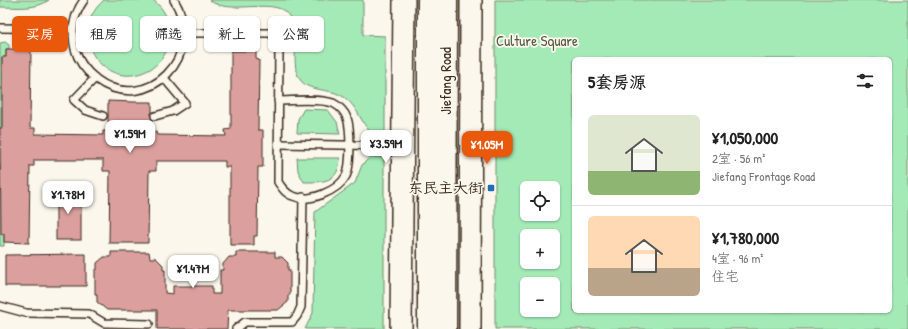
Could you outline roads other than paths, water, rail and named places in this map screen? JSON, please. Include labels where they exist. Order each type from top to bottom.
[{"type":"main road","name":"Jiefang Road","points":[[429,0],[429,329]]},
{"type":"main road","name":"Jiefang Road","points":[[445,329],[446,0]]},
{"type":"street","points":[[402,329],[404,0]]},
{"type":"street","points":[[470,329],[471,0]]},
{"type":"lane","points":[[84,0],[75,17],[73,29],[76,53],[82,64],[95,78],[113,88],[126,90],[140,89],[152,85],[164,78],[173,68],[182,52]]},
{"type":"lane","points":[[174,0],[182,16]]},
{"type":"lane","points":[[0,28],[73,29]]},
{"type":"lane","points":[[196,33],[270,33],[275,37],[279,46],[278,100],[278,182],[285,192],[294,197],[318,195],[339,184],[346,175],[349,145],[348,124],[341,108],[333,103],[278,100]]},
{"type":"lane","points":[[95,78],[74,100],[85,110],[103,116]]},
{"type":"lane","points":[[156,116],[168,113],[185,103],[164,78]]},
{"type":"lane","points":[[278,144],[402,146]]},
{"type":"lane","points":[[236,329],[246,322],[292,322],[297,316],[301,307],[303,197]]},
{"type":"lane","points":[[0,306],[26,313],[89,314],[104,323],[117,326],[149,324]]},
{"type":"place","name":"东民主大街","points":[[491,188]]},
{"type":"park label","name":"Culture Square","points":[[537,41]]}]
